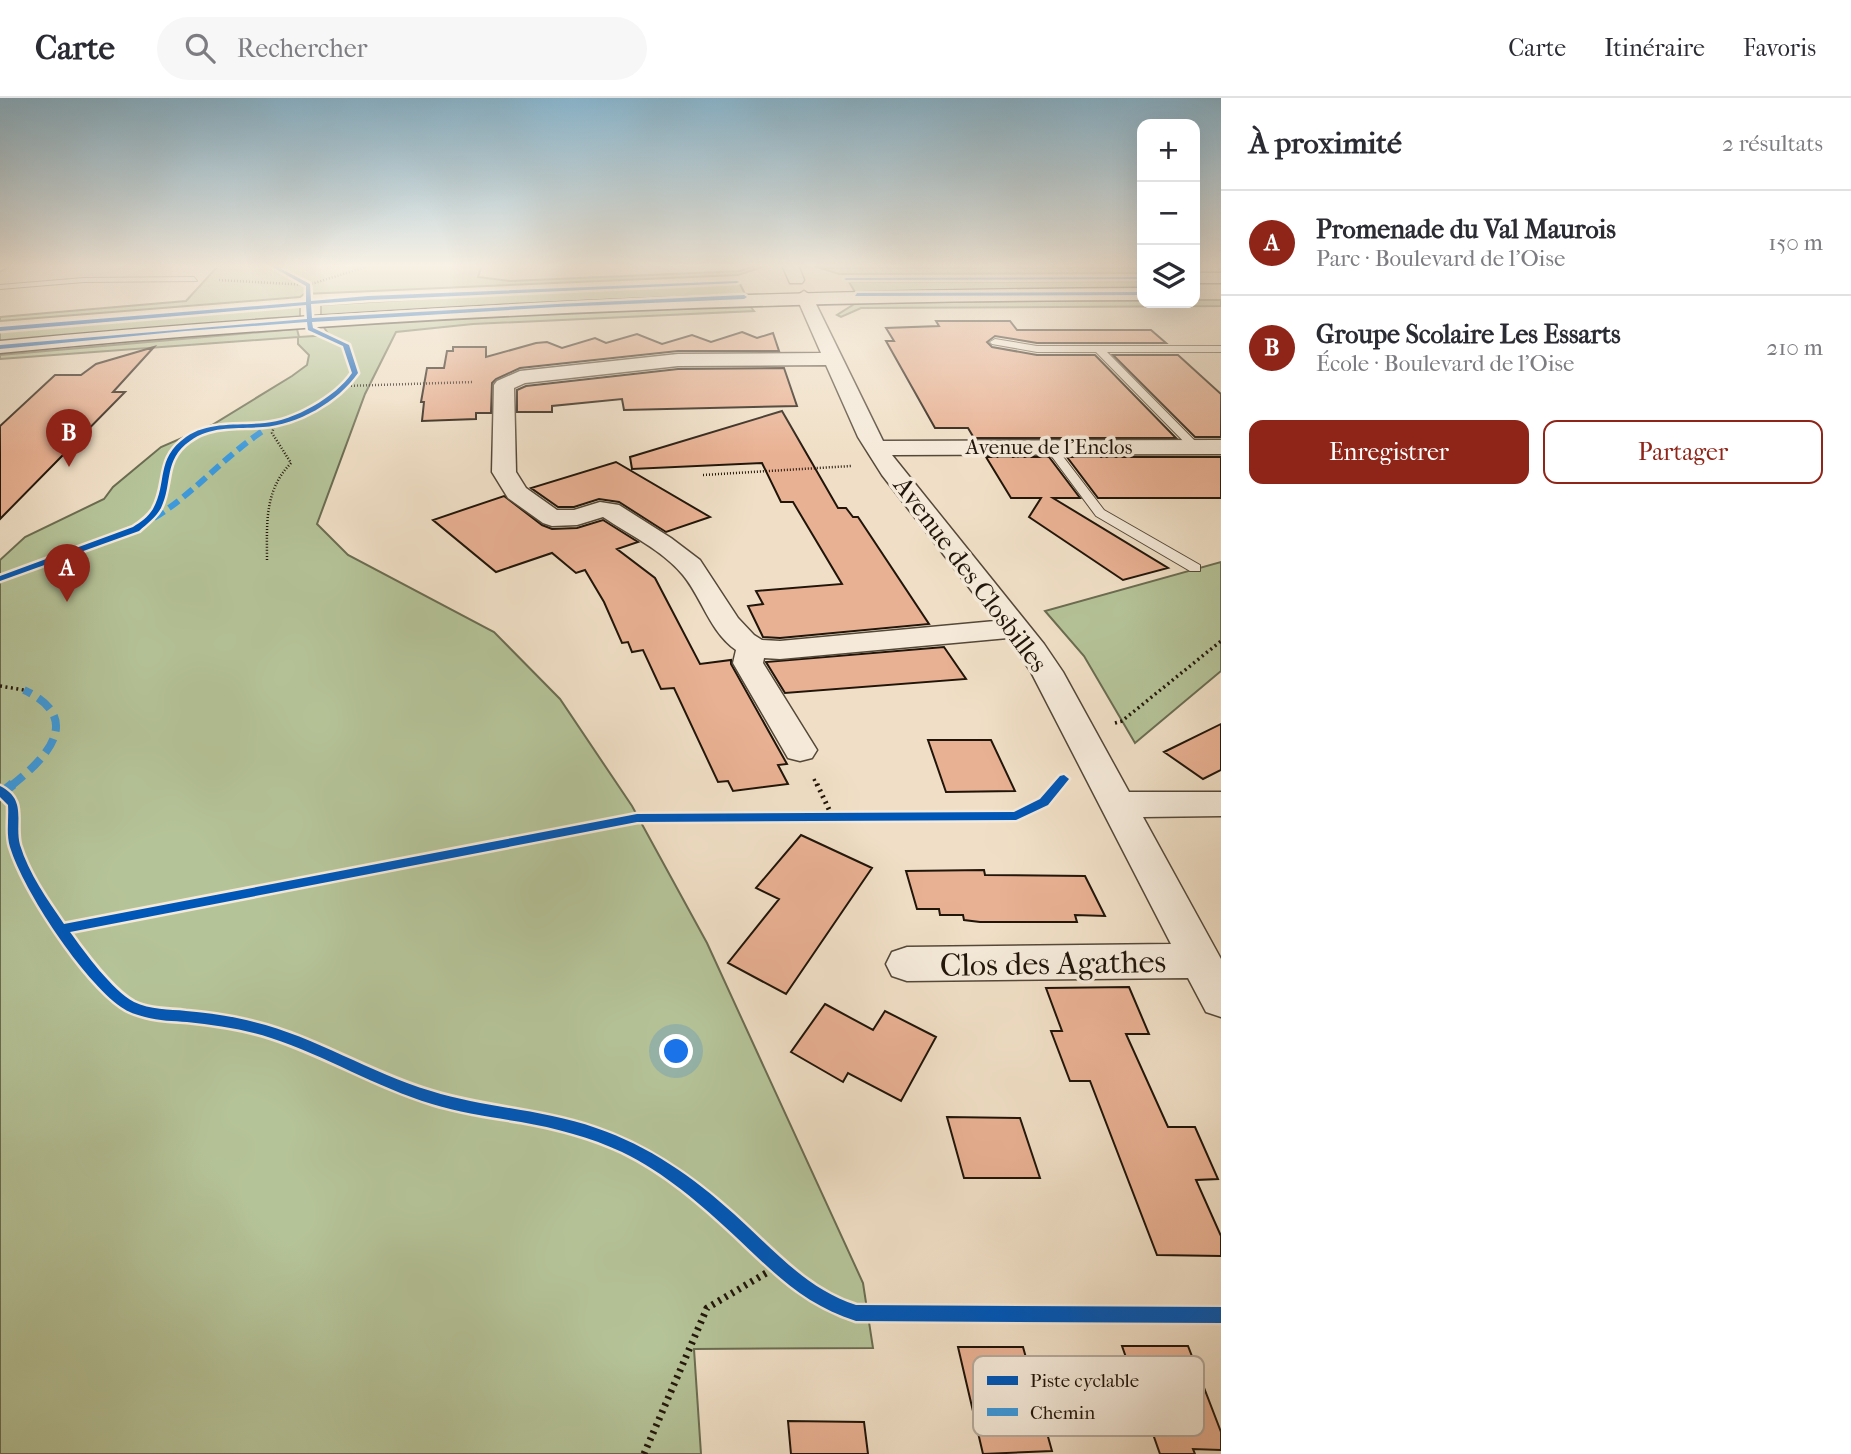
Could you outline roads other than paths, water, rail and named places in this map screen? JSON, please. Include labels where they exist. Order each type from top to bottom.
[{"type":"main road","points":[[0,347],[202,328]]},
{"type":"street","name":"Avenue des Closbilles","points":[[818,328],[859,418],[869,457],[894,475],[1016,628],[1047,672],[1221,999]]},
{"type":"street","points":[[832,359],[678,360],[528,375],[504,385],[503,472],[517,493],[552,518],[577,517],[600,509],[610,510],[688,564],[704,582],[736,636],[752,647],[780,650],[1016,628]]},
{"type":"street","name":"Avenue de l'Enclos","points":[[869,457],[1051,447],[1221,447]]},
{"type":"street","points":[[752,647],[748,663],[800,750]]},
{"type":"street","points":[[1116,805],[1221,804]]},
{"type":"street","name":"Clos des Agathes","points":[[907,964],[1200,961]]},
{"type":"lane","points":[[995,342],[1037,349],[1221,349]]},
{"type":"lane","points":[[1099,349],[1195,447]]},
{"type":"lane","points":[[1051,447],[1100,513],[1195,568]]},
{"type":"place","name":"Groupe Scolaire Les Essarts","points":[[69,467]]},
{"type":"place","name":"Promenade du Val Maurois","points":[[67,602]]}]
